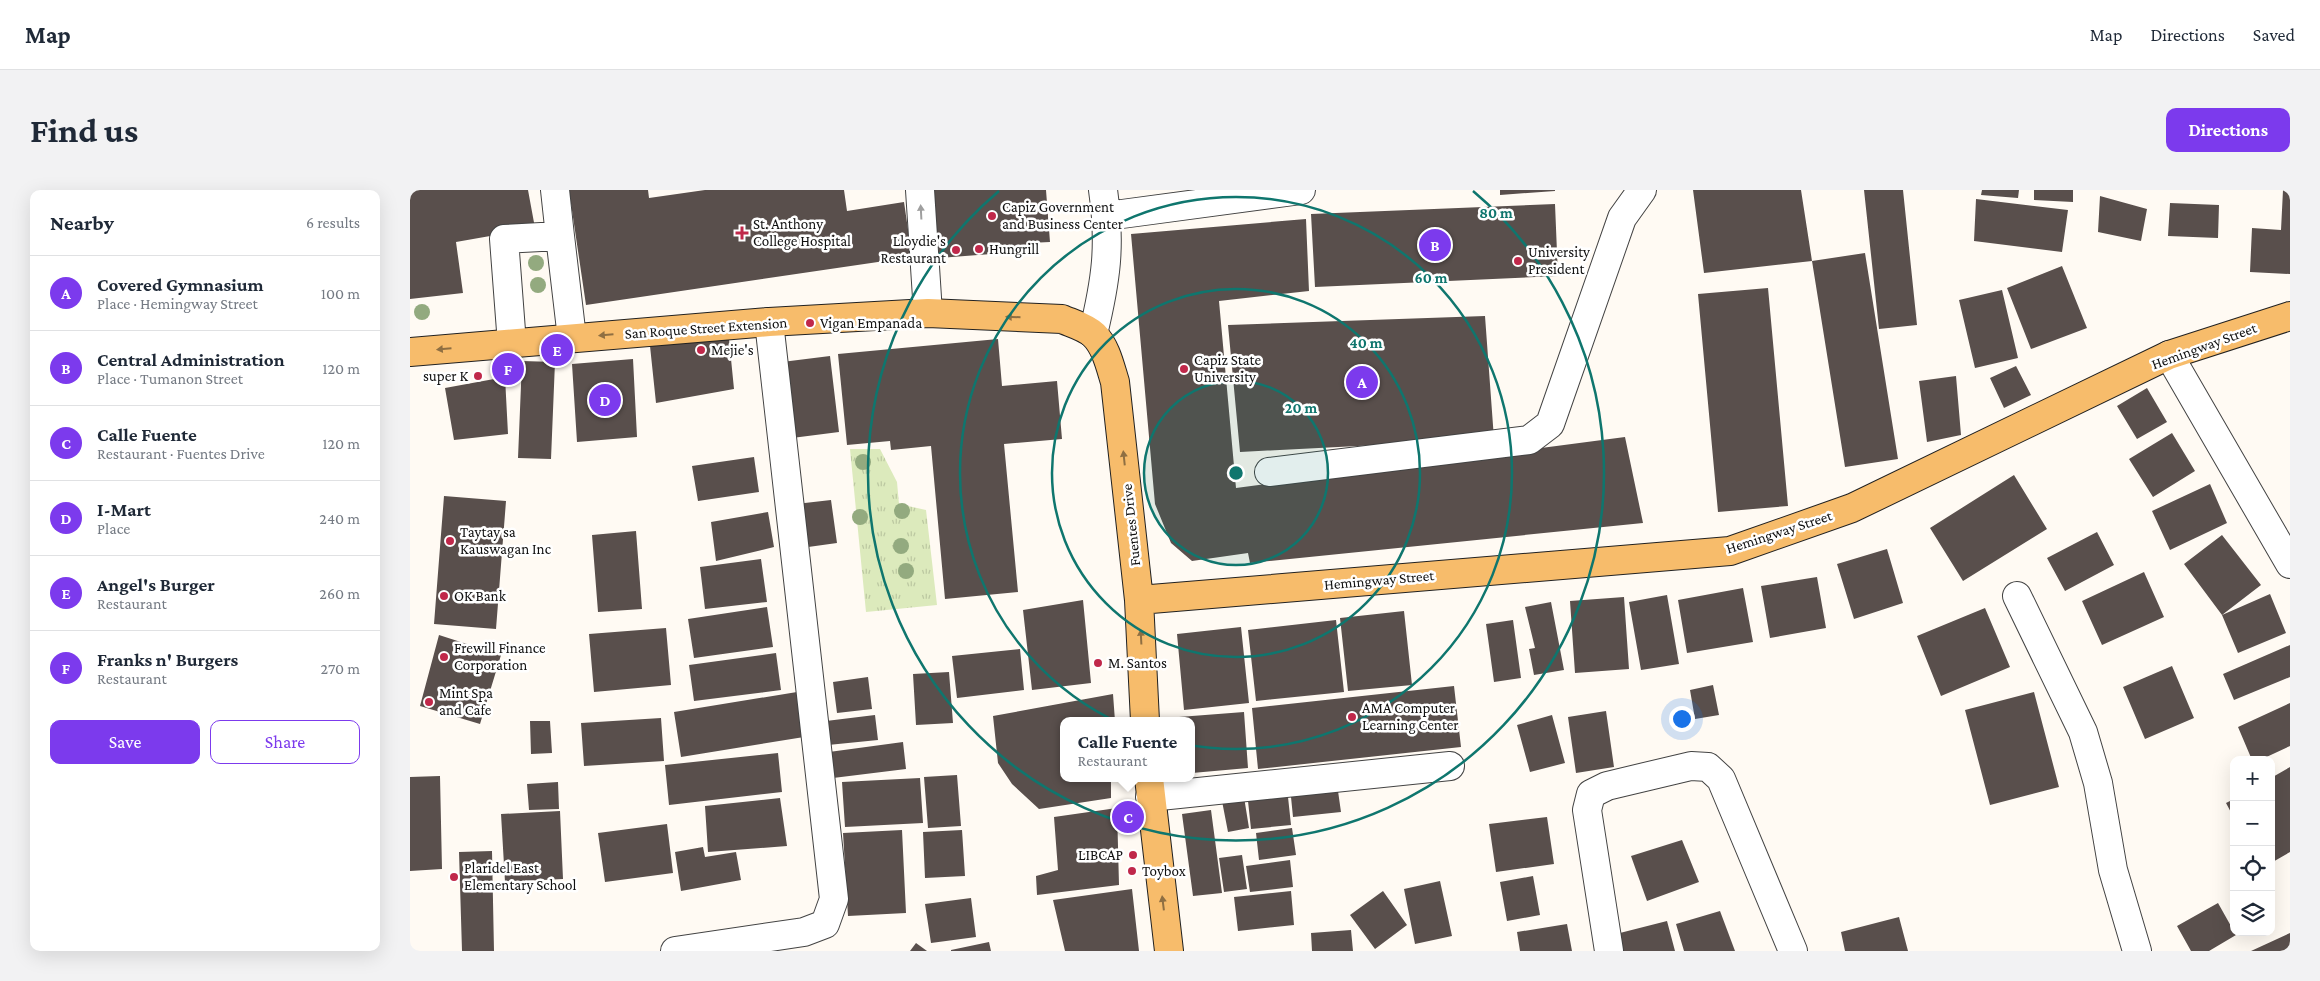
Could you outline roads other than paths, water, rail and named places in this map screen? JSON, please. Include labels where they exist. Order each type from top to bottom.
[{"type":"main road","name":"San Roque Street Extension","points":[[410,352],[769,322],[928,313],[1062,318],[1093,334]]},
{"type":"main road","name":"Hemingway Street","points":[[1139,600],[1730,551],[1852,508],[2169,355],[2290,316]]},
{"type":"main road","name":"Fuentes Drive","points":[[1093,334],[1106,354],[1115,382],[1139,600],[1145,717]]},
{"type":"main road","points":[[1149,787],[1169,951]]},
{"type":"street","points":[[555,190],[572,338]]},
{"type":"street","points":[[920,190],[928,313]]},
{"type":"street","points":[[1093,334],[1104,292],[1108,250],[1107,216],[1103,190]]},
{"type":"street","points":[[1107,216],[1302,190]]},
{"type":"street","points":[[1269,472],[1529,440],[1550,424],[1622,218],[1642,190]]},
{"type":"street","points":[[512,344],[504,239],[560,236]]},
{"type":"street","points":[[676,951],[804,932],[825,924],[834,899],[769,322]]},
{"type":"street","points":[[2169,355],[2290,564]]},
{"type":"street","points":[[2017,596],[2083,732],[2098,783],[2112,870],[2137,951]]},
{"type":"street","points":[[1149,787],[1450,766]]},
{"type":"street","points":[[1609,951],[1587,810],[1591,794],[1607,786],[1691,766],[1708,767],[1721,779],[1793,951]]},
{"type":"place","name":"Capiz Government and Business Center","points":[[992,216]]},
{"type":"place","name":"St. Anthony College Hospital","points":[[742,233]]},
{"type":"place","name":"Central Administration","points":[[1435,245]]},
{"type":"place","name":"Hungrill","points":[[979,249]]},
{"type":"place","name":"Lloydie's Restaurant","points":[[956,250]]},
{"type":"place","name":"University President","points":[[1518,261]]},
{"type":"place","name":"Vigan Empanada","points":[[810,323]]},
{"type":"place","name":"Angel's Burger","points":[[557,350]]},
{"type":"place","name":"Mejie's","points":[[701,350]]},
{"type":"place","name":"Franks n' Burgers","points":[[508,369]]},
{"type":"place","name":"Capiz State University","points":[[1184,369]]},
{"type":"place","name":"super K","points":[[478,376]]},
{"type":"place","name":"Covered Gymnasium","points":[[1362,382]]},
{"type":"place","name":"I-Mart","points":[[605,400]]},
{"type":"place","name":"Taytay sa Kauswagan Inc","points":[[450,541]]},
{"type":"place","name":"OK Bank","points":[[444,596]]},
{"type":"place","name":"Frewill Finance Corporation","points":[[444,657]]},
{"type":"place","name":"M. Santos","points":[[1098,663]]},
{"type":"place","name":"Mint Spa and Cafe","points":[[429,702]]},
{"type":"place","name":"AMA Computer Learning Center","points":[[1352,717]]},
{"type":"place","name":"Calle Fuente","points":[[1128,817]]},
{"type":"place","name":"LIBCAP","points":[[1133,855]]},
{"type":"place","name":"Toybox","points":[[1132,871]]},
{"type":"place","name":"Plaridel East Elementary School","points":[[454,877]]}]
